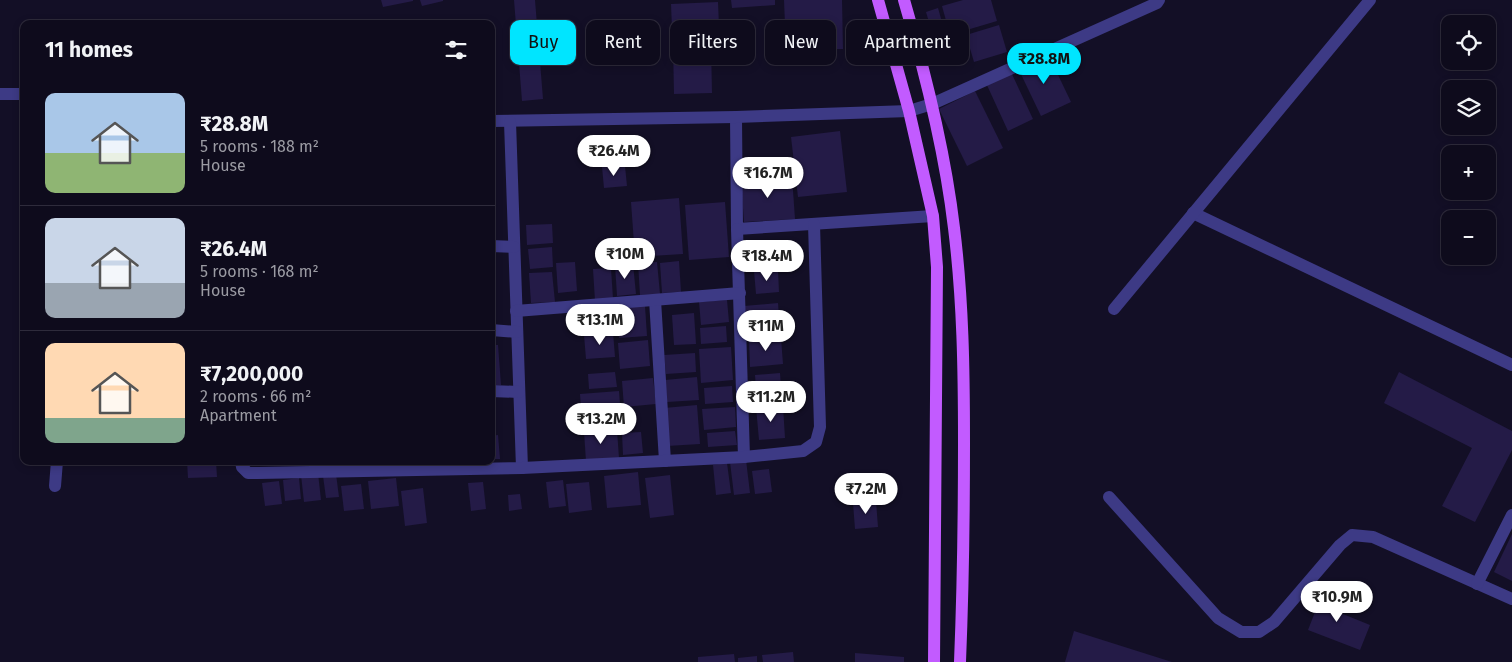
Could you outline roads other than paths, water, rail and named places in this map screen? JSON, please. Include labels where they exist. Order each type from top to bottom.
[{"type":"main road","points":[[878,0],[909,111],[933,216],[937,267],[934,662]]},
{"type":"main road","points":[[904,0],[922,59],[944,163],[954,228],[961,295],[964,360],[964,463],[960,662]]},
{"type":"street","points":[[495,122],[909,111],[932,104],[1160,0]]},
{"type":"street","points":[[1114,308],[1370,0]]},
{"type":"street","points":[[0,94],[20,94]]},
{"type":"street","points":[[736,117],[737,229],[744,457]]},
{"type":"street","points":[[510,122],[522,468]]},
{"type":"street","points":[[1193,213],[1512,365]]},
{"type":"street","points":[[737,229],[933,216]]},
{"type":"street","points":[[242,465],[248,473],[522,468],[665,462],[803,451],[816,442],[820,427],[814,224]]},
{"type":"street","points":[[495,246],[514,247]]},
{"type":"street","points":[[516,311],[740,293]]},
{"type":"street","points":[[655,300],[665,462]]},
{"type":"street","points":[[495,330],[517,332]]},
{"type":"street","points":[[495,391],[519,392]]},
{"type":"street","points":[[55,486],[57,465]]},
{"type":"street","points":[[1109,497],[1218,618],[1241,632],[1259,632],[1274,622],[1340,545],[1352,535],[1373,538],[1512,600]]},
{"type":"street","points":[[1477,584],[1512,515]]}]
